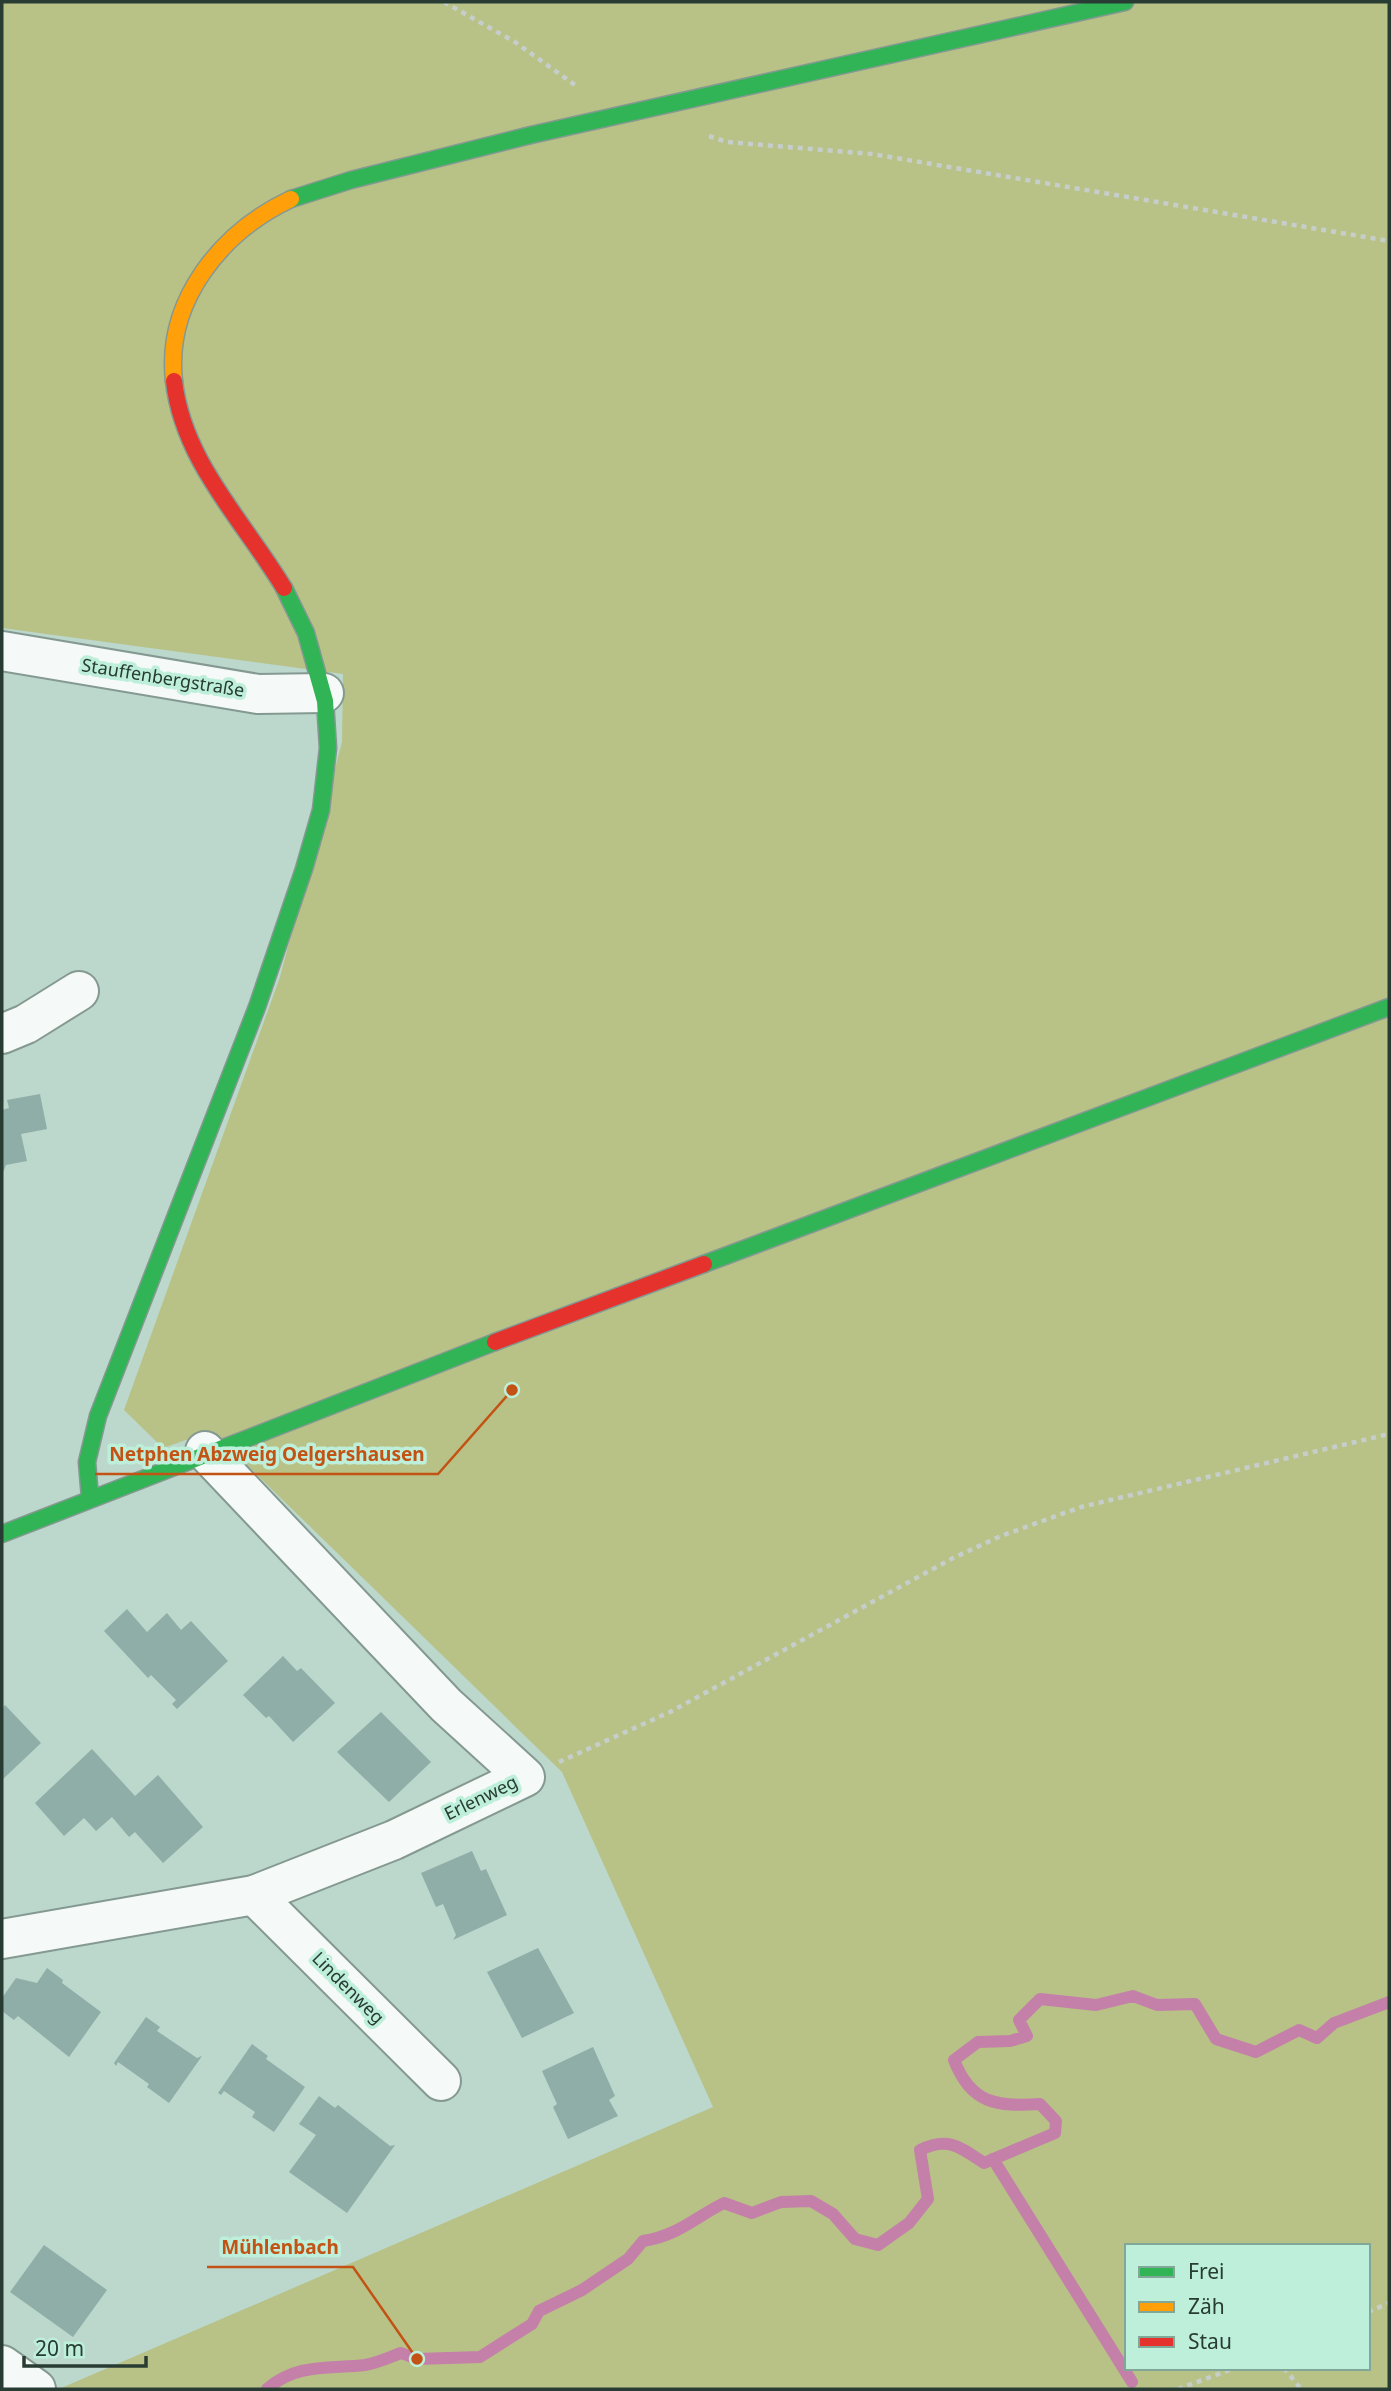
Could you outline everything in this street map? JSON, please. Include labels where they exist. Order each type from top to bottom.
[{"type":"main road","points":[[90,1498],[86,1480],[92,1440],[125,1346],[265,988],[313,844],[325,795],[329,744],[324,694],[314,651],[297,611],[275,573],[201,466],[185,431],[172,363],[184,306],[197,277],[218,250],[269,210],[323,187],[610,117],[1125,2]]},
{"type":"main road","points":[[2,1534],[205,1451],[1389,1007]]},
{"type":"street","name":"Stauffenbergstraße","points":[[2,652],[258,694],[324,694]]},
{"type":"street","points":[[2,1034],[26,1024],[79,990]]},
{"type":"street","name":"Erlenweg","points":[[2,1939],[254,1895],[394,1840],[525,1777],[446,1705],[205,1451]]},
{"type":"street","name":"Lindenweg","points":[[254,1895],[441,2081]]},
{"type":"street","points":[[2,2365],[36,2389]]},
{"type":"path","points":[[444,2],[545,63],[610,117]]},
{"type":"path","points":[[706,134],[727,142],[899,158],[1389,241]]},
{"type":"path","points":[[525,1777],[670,1712],[953,1558],[1002,1536],[1081,1507],[1389,1434]]},
{"type":"path","points":[[1370,2311],[1389,2303]]},
{"type":"path","points":[[1178,2389],[1230,2370]]},
{"type":"path","points":[[1286,2370],[1301,2389]]},
{"type":"green space","points":[[2,2],[1389,2],[1389,2389],[59,2389],[713,2107],[562,1772],[212,1431],[163,1448],[124,1410],[280,977],[342,742],[343,674],[2,628]]},
{"type":"building","points":[[40,1094],[47,1129],[21,1134],[27,1161],[6,1165],[2,1175],[2,1110],[9,1108],[7,1100]]},
{"type":"building","points":[[127,1609],[147,1632],[167,1613],[181,1630],[191,1621],[228,1661],[177,1709],[172,1704],[176,1700],[151,1675],[148,1678],[104,1631]]},
{"type":"building","points":[[283,1656],[297,1671],[301,1668],[335,1703],[293,1742],[269,1716],[266,1718],[243,1695]]},
{"type":"building","points":[[5,1705],[41,1743],[2,1780],[2,1709]]},
{"type":"building","points":[[381,1712],[431,1762],[389,1802],[337,1752]]},
{"type":"building","points":[[92,1749],[135,1796],[158,1775],[203,1827],[163,1863],[135,1832],[129,1837],[112,1817],[96,1831],[84,1818],[64,1836],[35,1803]]},
{"type":"building","points":[[472,1851],[481,1871],[486,1869],[507,1915],[453,1940],[456,1935],[443,1904],[436,1907],[421,1873]]},
{"type":"building","points":[[538,1948],[574,2013],[522,2038],[487,1972]]},
{"type":"building","points":[[47,1968],[63,1980],[62,1983],[101,2012],[69,2057],[18,2016],[14,2020],[2,2011],[2,1998],[16,1978],[37,1983]]},
{"type":"building","points":[[146,2017],[160,2027],[157,2031],[197,2058],[202,2056],[169,2103],[147,2087],[149,2084],[118,2062],[116,2066],[114,2063]]},
{"type":"building","points":[[252,2044],[268,2056],[266,2059],[305,2087],[274,2132],[252,2117],[255,2112],[224,2091],[221,2095],[218,2093]]},
{"type":"building","points":[[593,2047],[615,2096],[609,2100],[618,2116],[568,2139],[553,2107],[557,2104],[542,2071]]},
{"type":"building","points":[[319,2096],[335,2108],[338,2105],[390,2146],[395,2145],[347,2213],[289,2172],[316,2135],[299,2124]]},
{"type":"building","points":[[44,2245],[107,2290],[73,2337],[10,2292]]},
{"type":"waterway","points":[[267,2389],[301,2371],[365,2365],[401,2353],[417,2359],[480,2357],[532,2324],[539,2311],[582,2290],[628,2259],[643,2241],[676,2231],[724,2203],[752,2213],[781,2202],[811,2201],[833,2214],[855,2239],[878,2245],[909,2223],[928,2199],[920,2150],[938,2144],[954,2145],[984,2163],[1055,2133],[1056,2121],[1040,2104],[1011,2105],[987,2100],[969,2086],[954,2060],[978,2042],[1010,2041],[1027,2036],[1019,2020],[1040,1999],[1096,2005],[1133,1996],[1157,2005],[1195,2004],[1216,2039],[1256,2052],[1299,2030],[1317,2038],[1334,2023],[1389,2002]]},
{"type":"waterway","points":[[993,2159],[1132,2382]]},
{"type":"traffic: fast","points":[[291,199],[351,180],[531,135],[1125,2]]},
{"type":"traffic: fast","points":[[90,1498],[87,1462],[98,1416],[257,1007],[321,810],[328,748],[325,701],[306,633],[284,588]]},
{"type":"traffic: fast","points":[[704,1264],[1389,1007]]},
{"type":"traffic: fast","points":[[2,1534],[495,1342]]},
{"type":"traffic: slow","points":[[174,381],[174,352],[179,323],[203,272],[242,230],[291,199]]},
{"type":"traffic: jam","points":[[174,381],[189,438],[202,464],[284,588]]},
{"type":"traffic: jam","points":[[495,1342],[704,1264]]},
{"type":"place","name":"Netphen Abzweig Oelgershausen","points":[[512,1390]]},
{"type":"place","name":"Mühlenbach","points":[[417,2359]]}]
